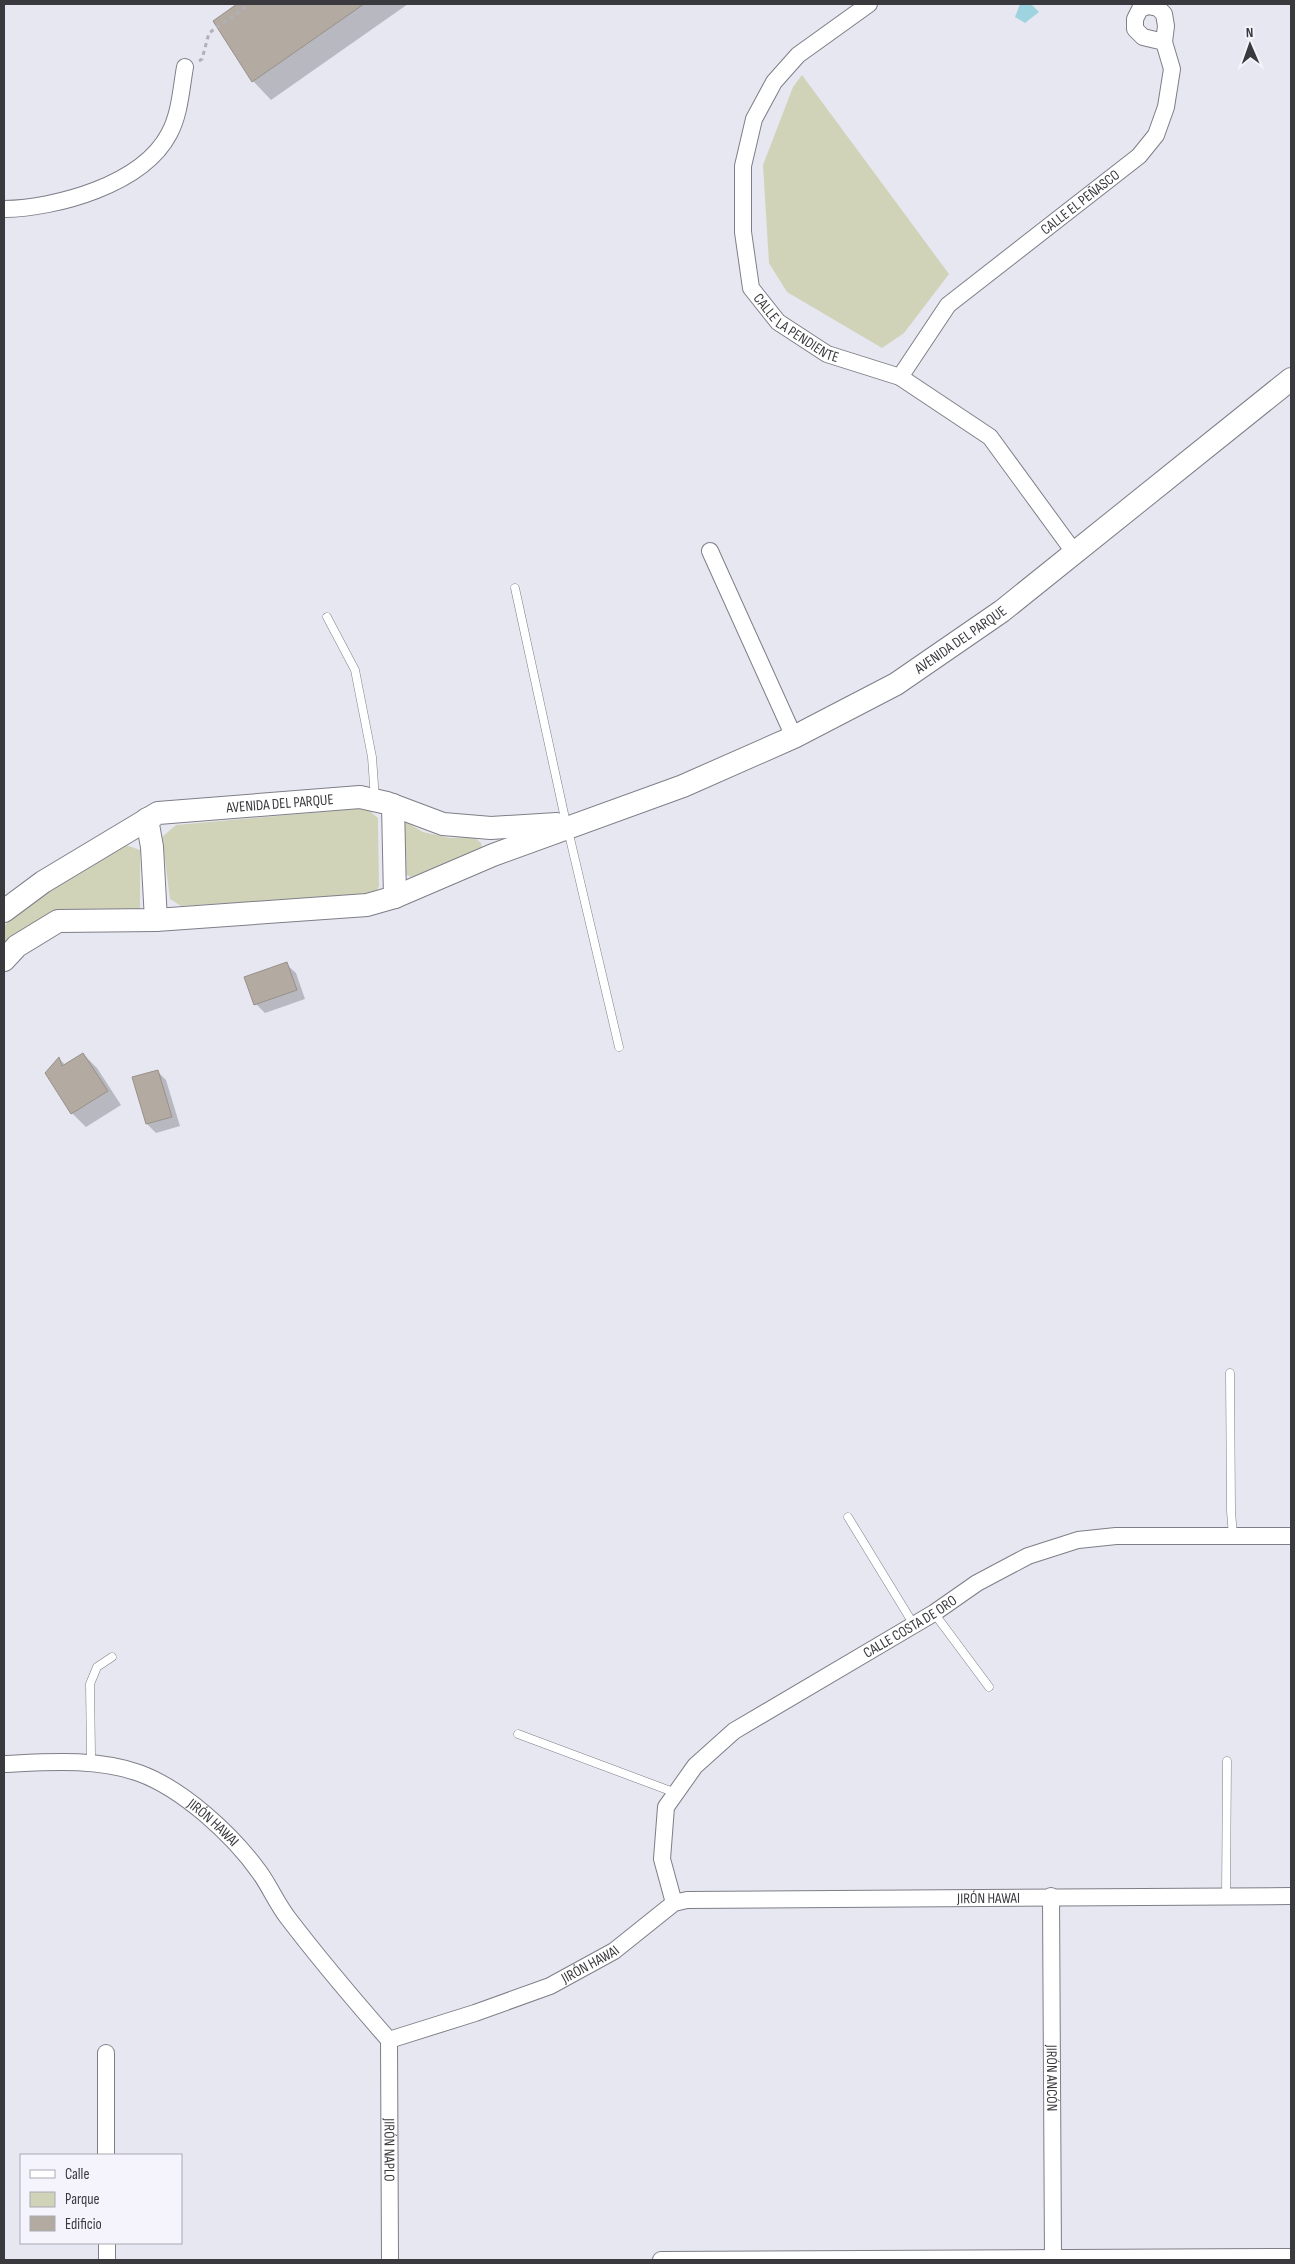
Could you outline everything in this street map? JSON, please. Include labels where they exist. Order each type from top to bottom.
[{"type":"street","name":"CALLE LA PENDIENTE","points":[[869,4],[798,55],[774,82],[754,119],[743,166],[743,232],[751,288],[778,322],[827,354],[900,377],[990,437],[1074,552]]},
{"type":"street","name":"CALLE EL PEÑASCO","points":[[900,377],[948,305],[1139,156],[1156,135],[1166,107],[1172,69],[1164,42],[1166,26],[1164,14],[1158,8],[1148,6],[1140,9],[1135,19],[1135,29],[1143,37],[1164,42]]},
{"type":"street","points":[[4,210],[38,206],[74,197],[121,178],[148,160],[169,135],[179,102],[185,68]]},
{"type":"street","name":"AVENIDA DEL PARQUE","points":[[4,960],[17,946],[58,921],[156,920],[367,905],[395,897],[571,824],[683,786],[794,737],[896,684],[1002,611],[1291,379]]},
{"type":"street","points":[[710,551],[794,737]]},
{"type":"street","name":"AVENIDA DEL PARQUE","points":[[4,911],[43,882],[158,813],[360,797],[384,803],[444,824],[491,828],[571,824]]},
{"type":"street","points":[[384,803],[395,897]]},
{"type":"street","points":[[147,819],[152,847],[156,920]]},
{"type":"street","name":"CALLE COSTA DE ORO","points":[[674,1903],[662,1859],[666,1807],[695,1766],[734,1732],[934,1613],[978,1583],[1028,1556],[1064,1543],[1097,1537],[1291,1536]]},
{"type":"street","name":"JIRÓN HAWAI","points":[[4,1764],[91,1759],[127,1769],[165,1785],[189,1802],[233,1840],[260,1872],[287,1916],[389,2040],[475,2013],[550,1986],[614,1951],[674,1903],[702,1899],[1291,1896]]},
{"type":"street","name":"JIRÓN ANCÓN","points":[[1051,1896],[1053,2259]]},
{"type":"street","name":"JIRÓN NAPLO","points":[[389,2040],[390,2260]]},
{"type":"street","points":[[106,2053],[106,2154]]},
{"type":"street","points":[[107,2244],[107,2260]]},
{"type":"street","points":[[661,2260],[1291,2257]]},
{"type":"lane","points":[[514,588],[571,824],[619,1047]]},
{"type":"lane","points":[[327,618],[355,670],[372,757],[384,803]]},
{"type":"lane","points":[[1230,1374],[1231,1511],[1233,1536]]},
{"type":"lane","points":[[848,1517],[914,1625]]},
{"type":"lane","points":[[934,1613],[990,1686]]},
{"type":"lane","points":[[91,1759],[90,1684],[97,1666],[112,1657]]},
{"type":"lane","points":[[518,1734],[676,1793]]},
{"type":"lane","points":[[1226,1896],[1227,1761]]},
{"type":"path","points":[[185,68],[202,59],[209,33],[250,4]]},
{"type":"green space","points":[[802,75],[949,274],[904,333],[882,348],[787,292],[769,263],[763,165],[793,87]]},
{"type":"green space","points":[[366,808],[378,818],[379,886],[375,894],[181,906],[170,899],[162,837],[176,825]]},
{"type":"green space","points":[[406,822],[423,832],[450,838],[474,837],[481,843],[482,849],[411,877],[403,873],[400,826]]},
{"type":"green space","points":[[126,845],[140,850],[140,909],[4,949],[4,926],[18,914],[47,892]]},
{"type":"water","points":[[1020,4],[1031,4],[1039,12],[1025,23],[1015,17]]},
{"type":"building","points":[[237,4],[364,4],[252,82],[213,21]]},
{"type":"building","points":[[287,962],[297,990],[254,1005],[244,977]]},
{"type":"building","points":[[83,1053],[108,1091],[71,1114],[45,1073],[59,1057],[62,1066]]},
{"type":"building","points":[[158,1070],[172,1117],[146,1124],[132,1077]]}]
